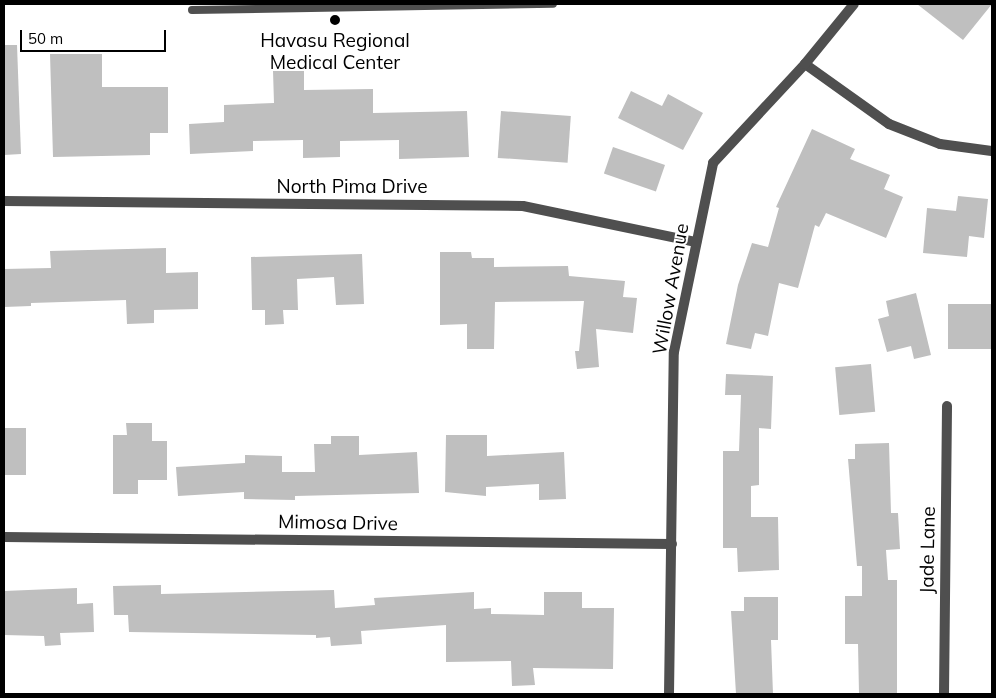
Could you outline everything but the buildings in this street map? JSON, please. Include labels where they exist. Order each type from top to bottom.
[{"type":"street","name":"Willow Avenue","points":[[669,694],[674,352],[713,163],[806,64],[854,4]]},
{"type":"street","points":[[806,64],[889,124],[940,144],[992,151]]},
{"type":"street","name":"North Pima Drive","points":[[4,201],[523,206],[696,242]]},
{"type":"street","name":"Jade Lane","points":[[944,694],[947,406]]},
{"type":"street","name":"Mimosa Drive","points":[[4,537],[672,544]]},
{"type":"lane","points":[[192,10],[553,4]]},
{"type":"place","name":"Havasu Regional Medical Center","points":[[335,20]]}]
